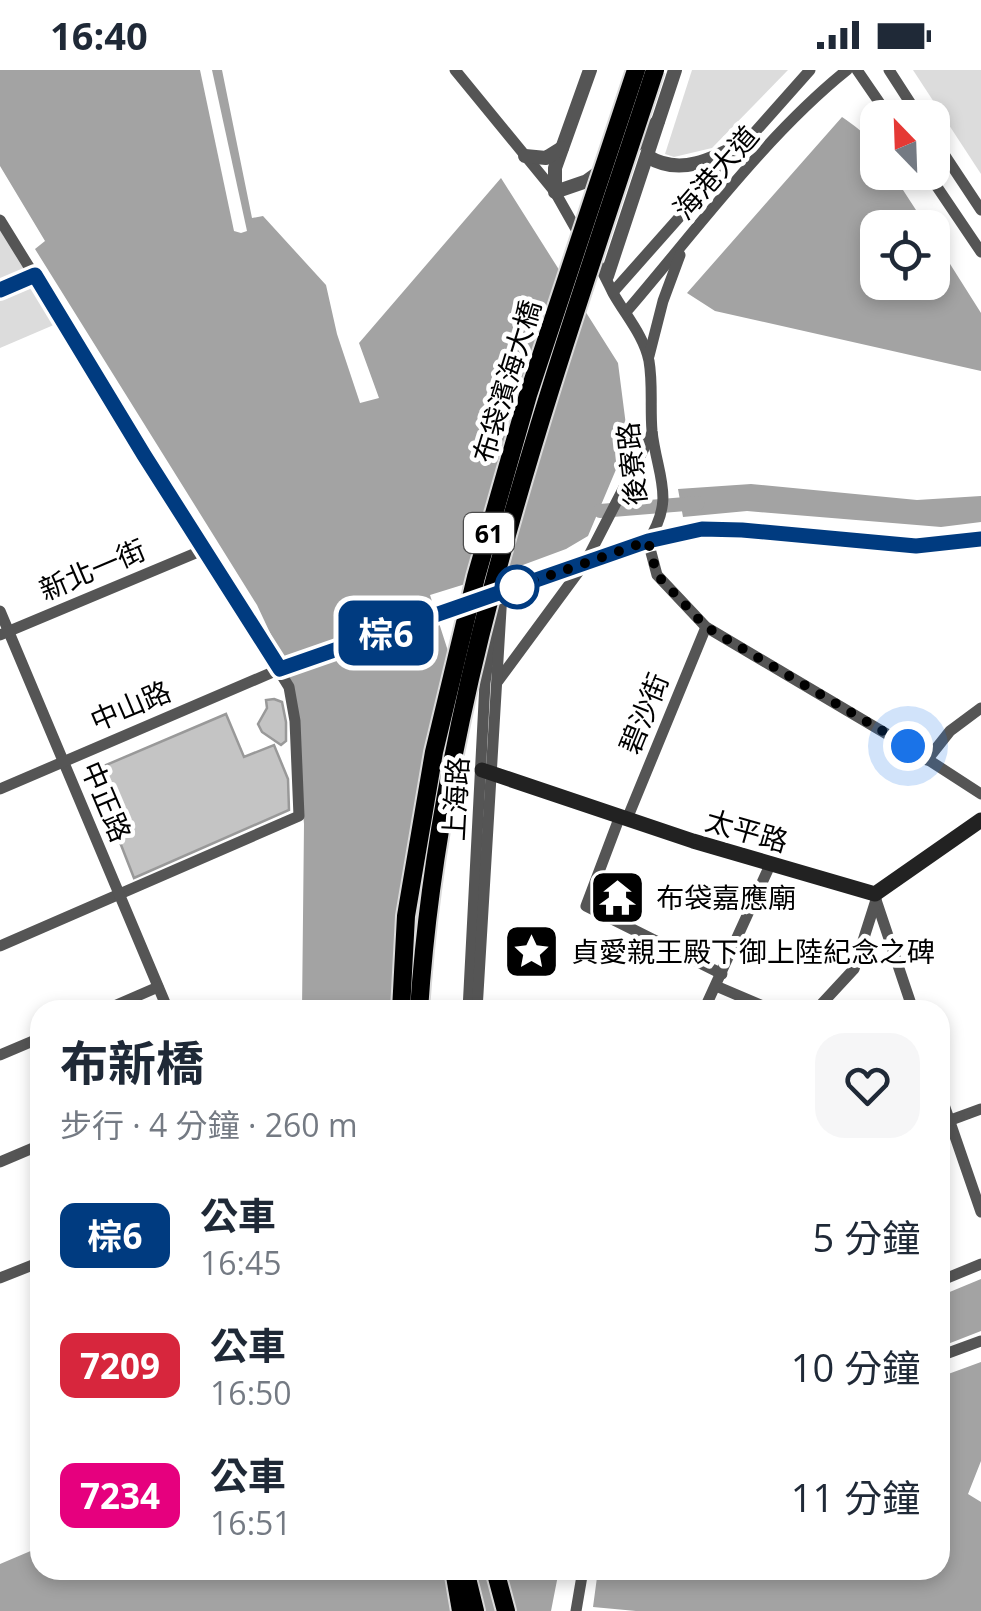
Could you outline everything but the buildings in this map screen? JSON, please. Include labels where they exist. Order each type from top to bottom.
[{"type":"highway","name":"布袋濱海大橋","points":[[401,1000],[406,916],[431,770],[476,577],[528,395],[636,70]]},
{"type":"highway","name":"布袋濱海大橋","points":[[420,1000],[422,959],[457,729],[514,511],[655,70]]},
{"type":"highway","points":[[456,1580],[461,1611]]},
{"type":"highway","points":[[467,1580],[475,1611]]},
{"type":"highway","points":[[486,1580],[494,1611]]},
{"type":"highway","points":[[498,1580],[506,1611]]},
{"type":"main road","name":"太平路","points":[[488,772],[623,818],[875,894],[981,820]]},
{"type":"street","name":"後寮路","points":[[455,70],[556,192],[607,276],[649,360],[652,433],[663,486],[662,520],[648,541],[657,575],[706,627],[981,794]]},
{"type":"street","points":[[590,70],[556,168],[556,192],[587,181],[641,141],[658,121]]},
{"type":"street","points":[[607,276],[675,70]]},
{"type":"street","name":"海港大道","points":[[612,292],[810,70]]},
{"type":"street","name":"海港大道","points":[[626,312],[820,92],[847,70]]},
{"type":"street","points":[[857,70],[878,100]]},
{"type":"street","points":[[889,70],[908,100]]},
{"type":"street","points":[[647,156],[664,166],[704,163],[745,142]]},
{"type":"street","points":[[525,156],[546,158],[562,148]]},
{"type":"street","points":[[950,163],[981,210]]},
{"type":"street","points":[[939,190],[981,252]]},
{"type":"street","points":[[0,220],[293,694],[299,816],[0,946]]},
{"type":"street","points":[[649,360],[663,301],[684,245]]},
{"type":"street","points":[[0,290],[35,275]]},
{"type":"street","points":[[498,681],[585,563],[652,433]]},
{"type":"street","points":[[502,592],[648,541],[702,529],[916,546],[981,538]]},
{"type":"street","name":"新北一街","points":[[4,633],[203,550]]},
{"type":"street","name":"中山路","points":[[0,789],[280,669],[502,592]]},
{"type":"street","name":"上海路","points":[[469,1000],[498,681],[502,592]]},
{"type":"street","name":"上海路","points":[[477,1000],[488,772],[488,652],[494,609],[502,592]]},
{"type":"street","name":"中正路","points":[[0,611],[4,633],[64,761],[164,1000]]},
{"type":"street","name":"碧沙街","points":[[706,627],[586,906],[719,980]]},
{"type":"street","points":[[927,760],[950,732],[981,708]]},
{"type":"street","points":[[709,1000],[770,864]]},
{"type":"street","points":[[825,1000],[854,969],[876,900],[909,1000]]},
{"type":"street","points":[[719,980],[754,1000]]},
{"type":"street","points":[[128,1000],[158,987]]},
{"type":"street","points":[[0,1056],[30,1042]]},
{"type":"street","points":[[950,1120],[981,1109]]},
{"type":"street","points":[[950,1137],[981,1212]]},
{"type":"street","points":[[0,1162],[30,1148]]},
{"type":"street","points":[[950,1277],[981,1264]]},
{"type":"street","points":[[0,1278],[30,1266]]},
{"type":"street","points":[[950,1352],[981,1340]]},
{"type":"street","points":[[576,1611],[581,1580]]},
{"type":"shaded area","points":[[0,70],[222,70],[252,218],[263,216],[326,285],[360,403],[379,398],[359,343],[501,178],[618,363],[628,441],[588,536],[566,549],[430,595],[456,676],[427,1000],[302,1000],[304,824],[293,694],[279,652],[257,605],[35,249],[45,241],[0,166]]},
{"type":"shaded area","points":[[692,70],[788,70],[712,148],[674,157],[665,154]]},
{"type":"shaded area","points":[[913,70],[981,70],[981,174],[950,127],[950,100],[933,100]]},
{"type":"shaded area","points":[[842,117],[860,131],[860,190],[903,190],[916,210],[860,210],[860,300],[950,300],[950,264],[981,313],[981,371],[715,311],[687,293]]},
{"type":"shaded area","points":[[0,230],[63,321],[0,348]]},
{"type":"shaded area","points":[[751,484],[917,500],[981,496],[981,522],[941,527],[747,511],[683,517],[678,489]]},
{"type":"shaded area","points":[[981,1279],[981,1331],[950,1343],[950,1292]]},
{"type":"shaded area","points":[[981,1362],[981,1461],[968,1494],[981,1502],[981,1611],[636,1611],[593,1607],[597,1580],[950,1580],[950,1373]]},
{"type":"shaded area","points":[[30,1551],[30,1580],[557,1580],[551,1611],[0,1611],[0,1564]]},
{"type":"pier","points":[[200,70],[212,70],[247,231],[241,233],[234,231]]},
{"type":"waterway","points":[[600,511],[698,503]]},
{"type":"bus line","name":"棕6","points":[[0,290],[35,275],[280,669],[648,541],[702,529],[916,546],[981,539]]},
{"type":"place","name":"布袋嘉應廟","points":[[617,897]]},
{"type":"place","name":"貞愛親王殿下御上陸紀念之碑","points":[[532,951]]},
{"type":"route","points":[[517,587],[648,541],[657,575],[706,627],[908,746]]}]
